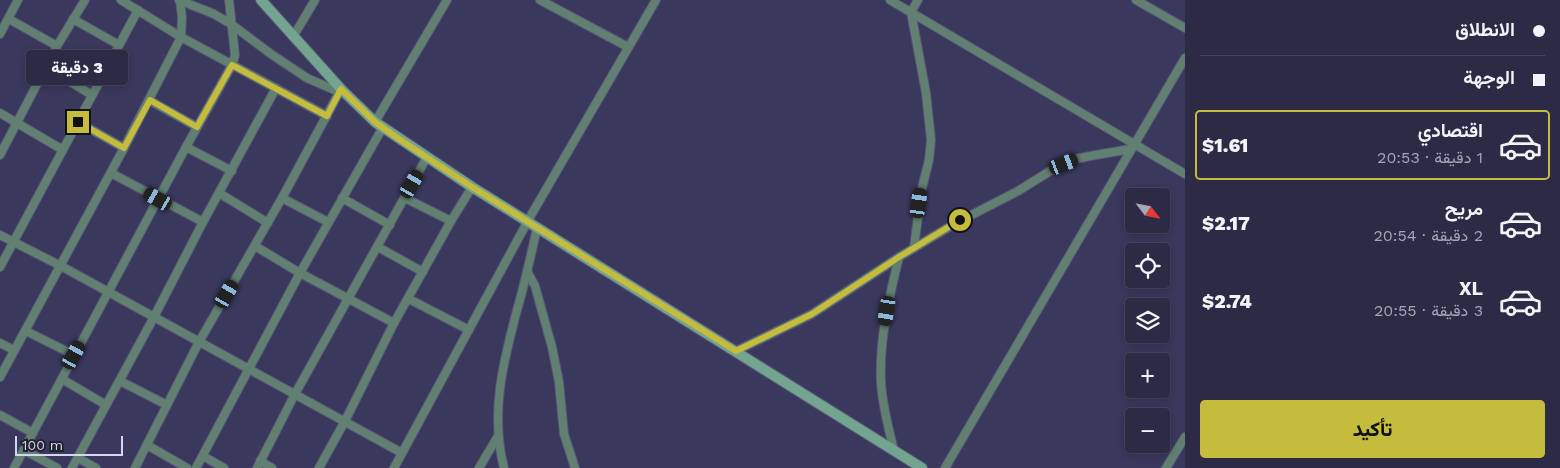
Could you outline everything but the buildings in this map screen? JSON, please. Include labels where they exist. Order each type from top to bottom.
[{"type":"street","points":[[0,34],[18,0]]},
{"type":"street","points":[[0,155],[57,46],[84,0]]},
{"type":"street","points":[[121,0],[181,37],[327,116]]},
{"type":"street","points":[[0,377],[150,100],[181,37],[182,18],[180,0],[214,14],[231,24],[306,78],[340,91]]},
{"type":"street","points":[[14,468],[232,65],[235,55],[229,0]]},
{"type":"street","points":[[260,0],[340,91],[379,125],[472,187],[922,468]]},
{"type":"street","points":[[293,37],[315,0]]},
{"type":"street","points":[[196,468],[447,0]]},
{"type":"street","points":[[540,0],[628,47]]},
{"type":"street","points":[[394,468],[527,221],[656,0]]},
{"type":"street","points":[[890,0],[1133,147],[1185,174]]},
{"type":"street","points":[[914,248],[920,192],[929,160],[931,140],[926,93],[911,12],[918,0]]},
{"type":"street","points":[[1136,0],[1185,28]]},
{"type":"street","points":[[0,267],[138,10]]},
{"type":"street","points":[[9,19],[57,46]]},
{"type":"street","points":[[73,19],[119,45]]},
{"type":"street","points":[[945,468],[1185,58]]},
{"type":"street","points":[[46,67],[92,95]]},
{"type":"street","points":[[72,468],[276,88]]},
{"type":"street","points":[[135,468],[199,342],[268,224],[340,91]]},
{"type":"street","points":[[150,100],[197,127]]},
{"type":"street","points":[[0,113],[63,150]]},
{"type":"street","points":[[78,122],[124,148]]},
{"type":"street","points":[[186,147],[232,171]]},
{"type":"street","points":[[736,351],[812,314],[899,257],[954,224],[1018,191],[1064,164],[1133,147]]},
{"type":"street","points":[[272,468],[258,464],[427,157]]},
{"type":"street","points":[[111,172],[203,222]]},
{"type":"street","points":[[319,468],[345,421],[394,323],[472,187]]},
{"type":"street","points":[[219,194],[268,224]]},
{"type":"street","points":[[282,198],[328,222]]},
{"type":"street","points":[[342,198],[390,225]]},
{"type":"street","points":[[405,198],[451,222]]},
{"type":"street","points":[[504,468],[498,436],[498,403],[502,373],[507,345],[537,228]]},
{"type":"street","points":[[0,235],[61,266],[402,452]]},
{"type":"street","points":[[255,246],[300,273],[394,323]]},
{"type":"street","points":[[378,247],[423,272]]},
{"type":"street","points":[[894,451],[881,384],[881,362],[888,300],[899,257]]},
{"type":"street","points":[[527,271],[535,286],[552,347],[559,382],[564,434],[575,468]]},
{"type":"street","points":[[409,299],[469,330]]},
{"type":"street","points":[[26,331],[74,355]]},
{"type":"street","points":[[0,342],[14,350]]},
{"type":"street","points":[[62,379],[106,405]]},
{"type":"street","points":[[120,381],[167,404]]},
{"type":"street","points":[[0,415],[33,433]]},
{"type":"street","points":[[479,468],[498,436]]},
{"type":"street","points":[[1166,468],[1185,437]]},
{"type":"street","points":[[147,446],[187,468]]},
{"type":"street","points":[[24,450],[57,468]]},
{"type":"street","points":[[203,456],[224,468]]},
{"type":"street","points":[[78,458],[96,468]]},
{"type":"route","points":[[78,122],[124,148],[150,100],[197,127],[232,65],[327,116],[341,89],[375,122],[399,139],[472,187],[736,351],[812,314],[960,220]]}]
